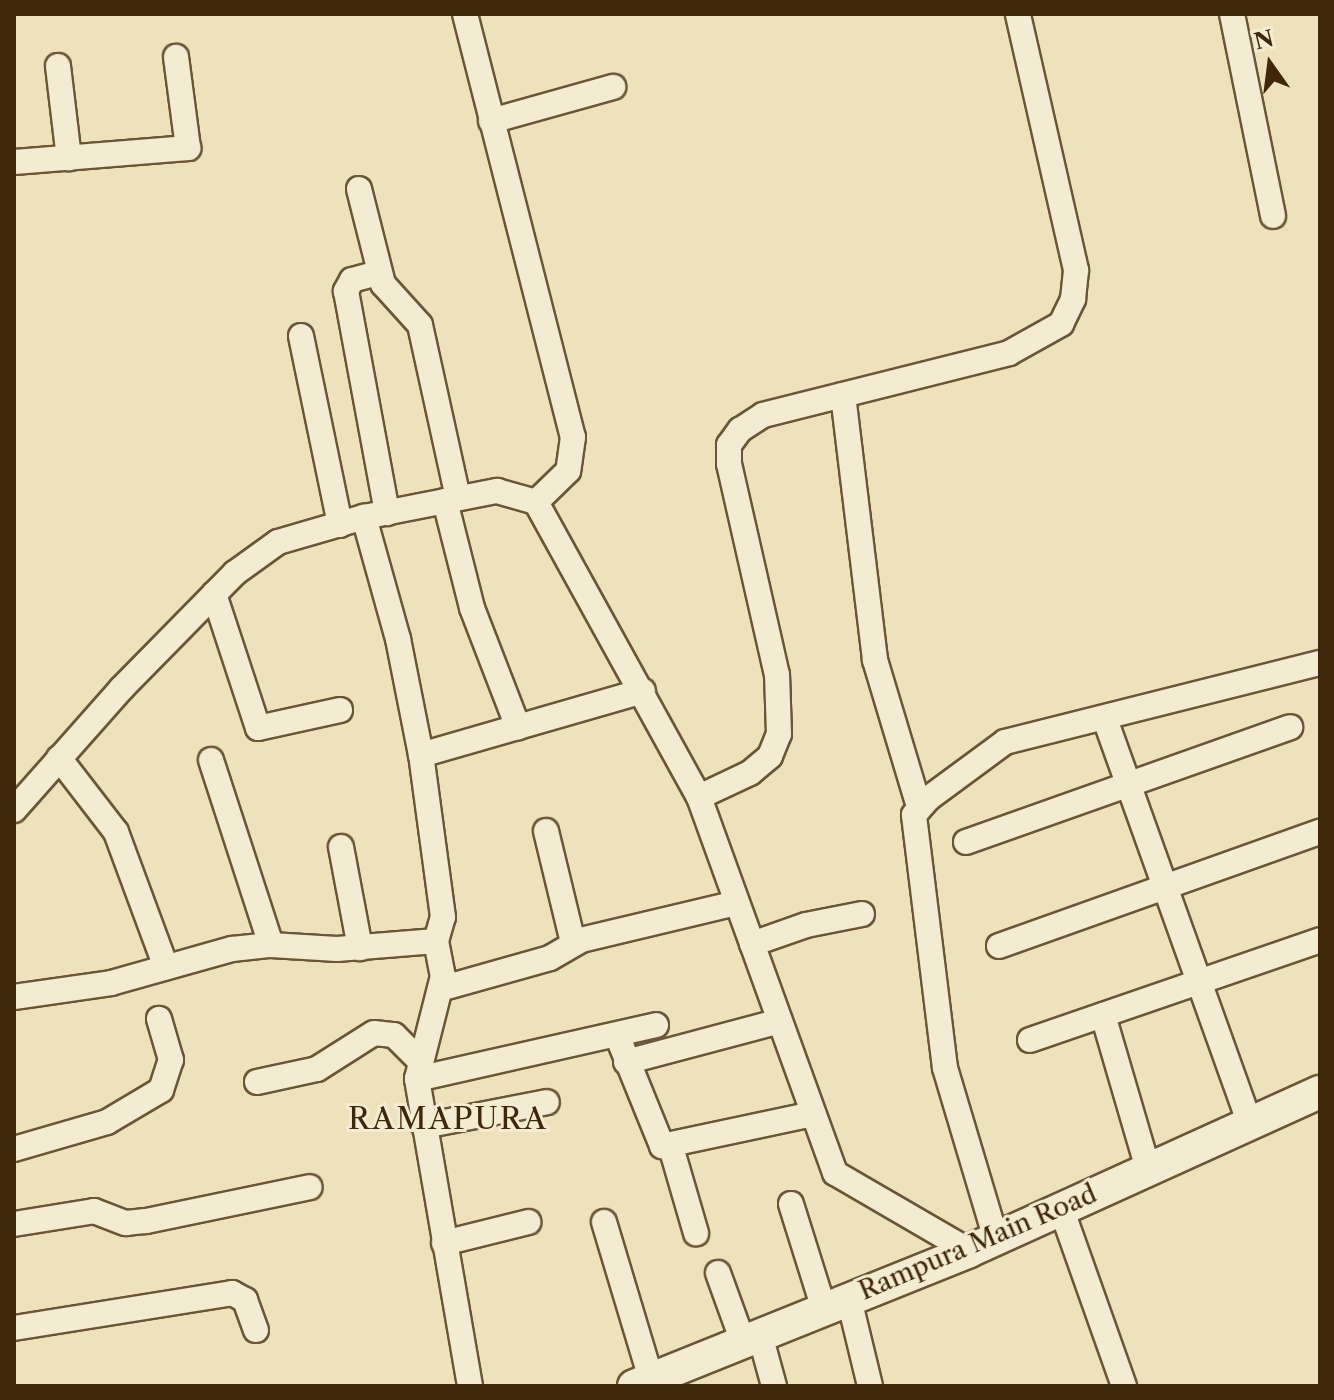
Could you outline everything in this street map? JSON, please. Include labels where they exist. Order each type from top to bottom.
[{"type":"main road","name":"Rampura Main Road","points":[[642,1382],[982,1245],[1320,1092]]},
{"type":"street","points":[[465,14],[573,437],[568,471],[536,502]]},
{"type":"street","points":[[699,797],[750,773],[770,756],[779,734],[777,675],[729,464],[729,445],[740,430],[763,415],[1009,353],[1061,324],[1073,299],[1076,270],[1018,14]]},
{"type":"street","points":[[1232,14],[1273,216]]},
{"type":"street","points":[[14,162],[188,148],[176,57]]},
{"type":"street","points":[[58,66],[69,158]]},
{"type":"street","points":[[491,121],[613,87]]},
{"type":"street","points":[[359,189],[378,273],[420,325],[472,608],[518,727]]},
{"type":"street","points":[[378,273],[352,280],[346,291],[375,515],[421,755],[443,917],[436,941],[440,989],[417,1069],[424,1126],[470,1386]]},
{"type":"street","points":[[301,336],[340,525]]},
{"type":"street","points":[[843,395],[875,660],[919,807]]},
{"type":"street","points":[[14,810],[214,594],[278,542],[375,515],[497,491],[536,502],[699,797],[812,1114],[840,1179],[982,1245]]},
{"type":"street","points":[[214,594],[258,728],[340,710]]},
{"type":"street","points":[[982,1245],[945,1068],[912,824],[919,807],[1005,742],[1320,663]]},
{"type":"street","points":[[421,755],[643,691]]},
{"type":"street","points":[[1105,719],[1250,1123]]},
{"type":"street","points":[[966,842],[1290,727]]},
{"type":"street","points":[[59,758],[116,832],[166,967]]},
{"type":"street","points":[[211,760],[271,945]]},
{"type":"street","points":[[546,831],[573,943]]},
{"type":"street","points":[[999,946],[1320,832]]},
{"type":"street","points":[[341,847],[360,948]]},
{"type":"street","points":[[440,989],[550,958],[573,943],[736,903]]},
{"type":"street","points":[[752,944],[806,925],[862,914]]},
{"type":"street","points":[[1030,1040],[1320,940]]},
{"type":"street","points":[[14,997],[111,983],[207,954],[271,945],[360,948],[436,941]]},
{"type":"street","points":[[1103,1015],[1148,1169]]},
{"type":"street","points":[[14,1149],[107,1122],[161,1090],[171,1060],[159,1019]]},
{"type":"street","points":[[626,1062],[780,1021]]},
{"type":"street","points":[[417,1069],[617,1035],[656,1025]]},
{"type":"street","points":[[257,1082],[317,1069],[374,1033],[394,1035],[417,1069]]},
{"type":"street","points":[[617,1035],[656,1138],[671,1147],[696,1233]]},
{"type":"street","points":[[424,1126],[547,1102]]},
{"type":"street","points":[[671,1147],[812,1114]]},
{"type":"street","points":[[14,1224],[94,1211],[126,1223],[310,1187]]},
{"type":"street","points":[[791,1204],[870,1386]]},
{"type":"street","points":[[1061,1208],[1124,1386]]},
{"type":"street","points":[[444,1243],[528,1222]]},
{"type":"street","points":[[604,1222],[642,1382]]},
{"type":"street","points":[[718,1273],[774,1386]]},
{"type":"street","points":[[14,1328],[232,1293],[245,1300],[256,1330]]},
{"type":"district","name":"RAMAPURA","points":[[448,1119]]}]
